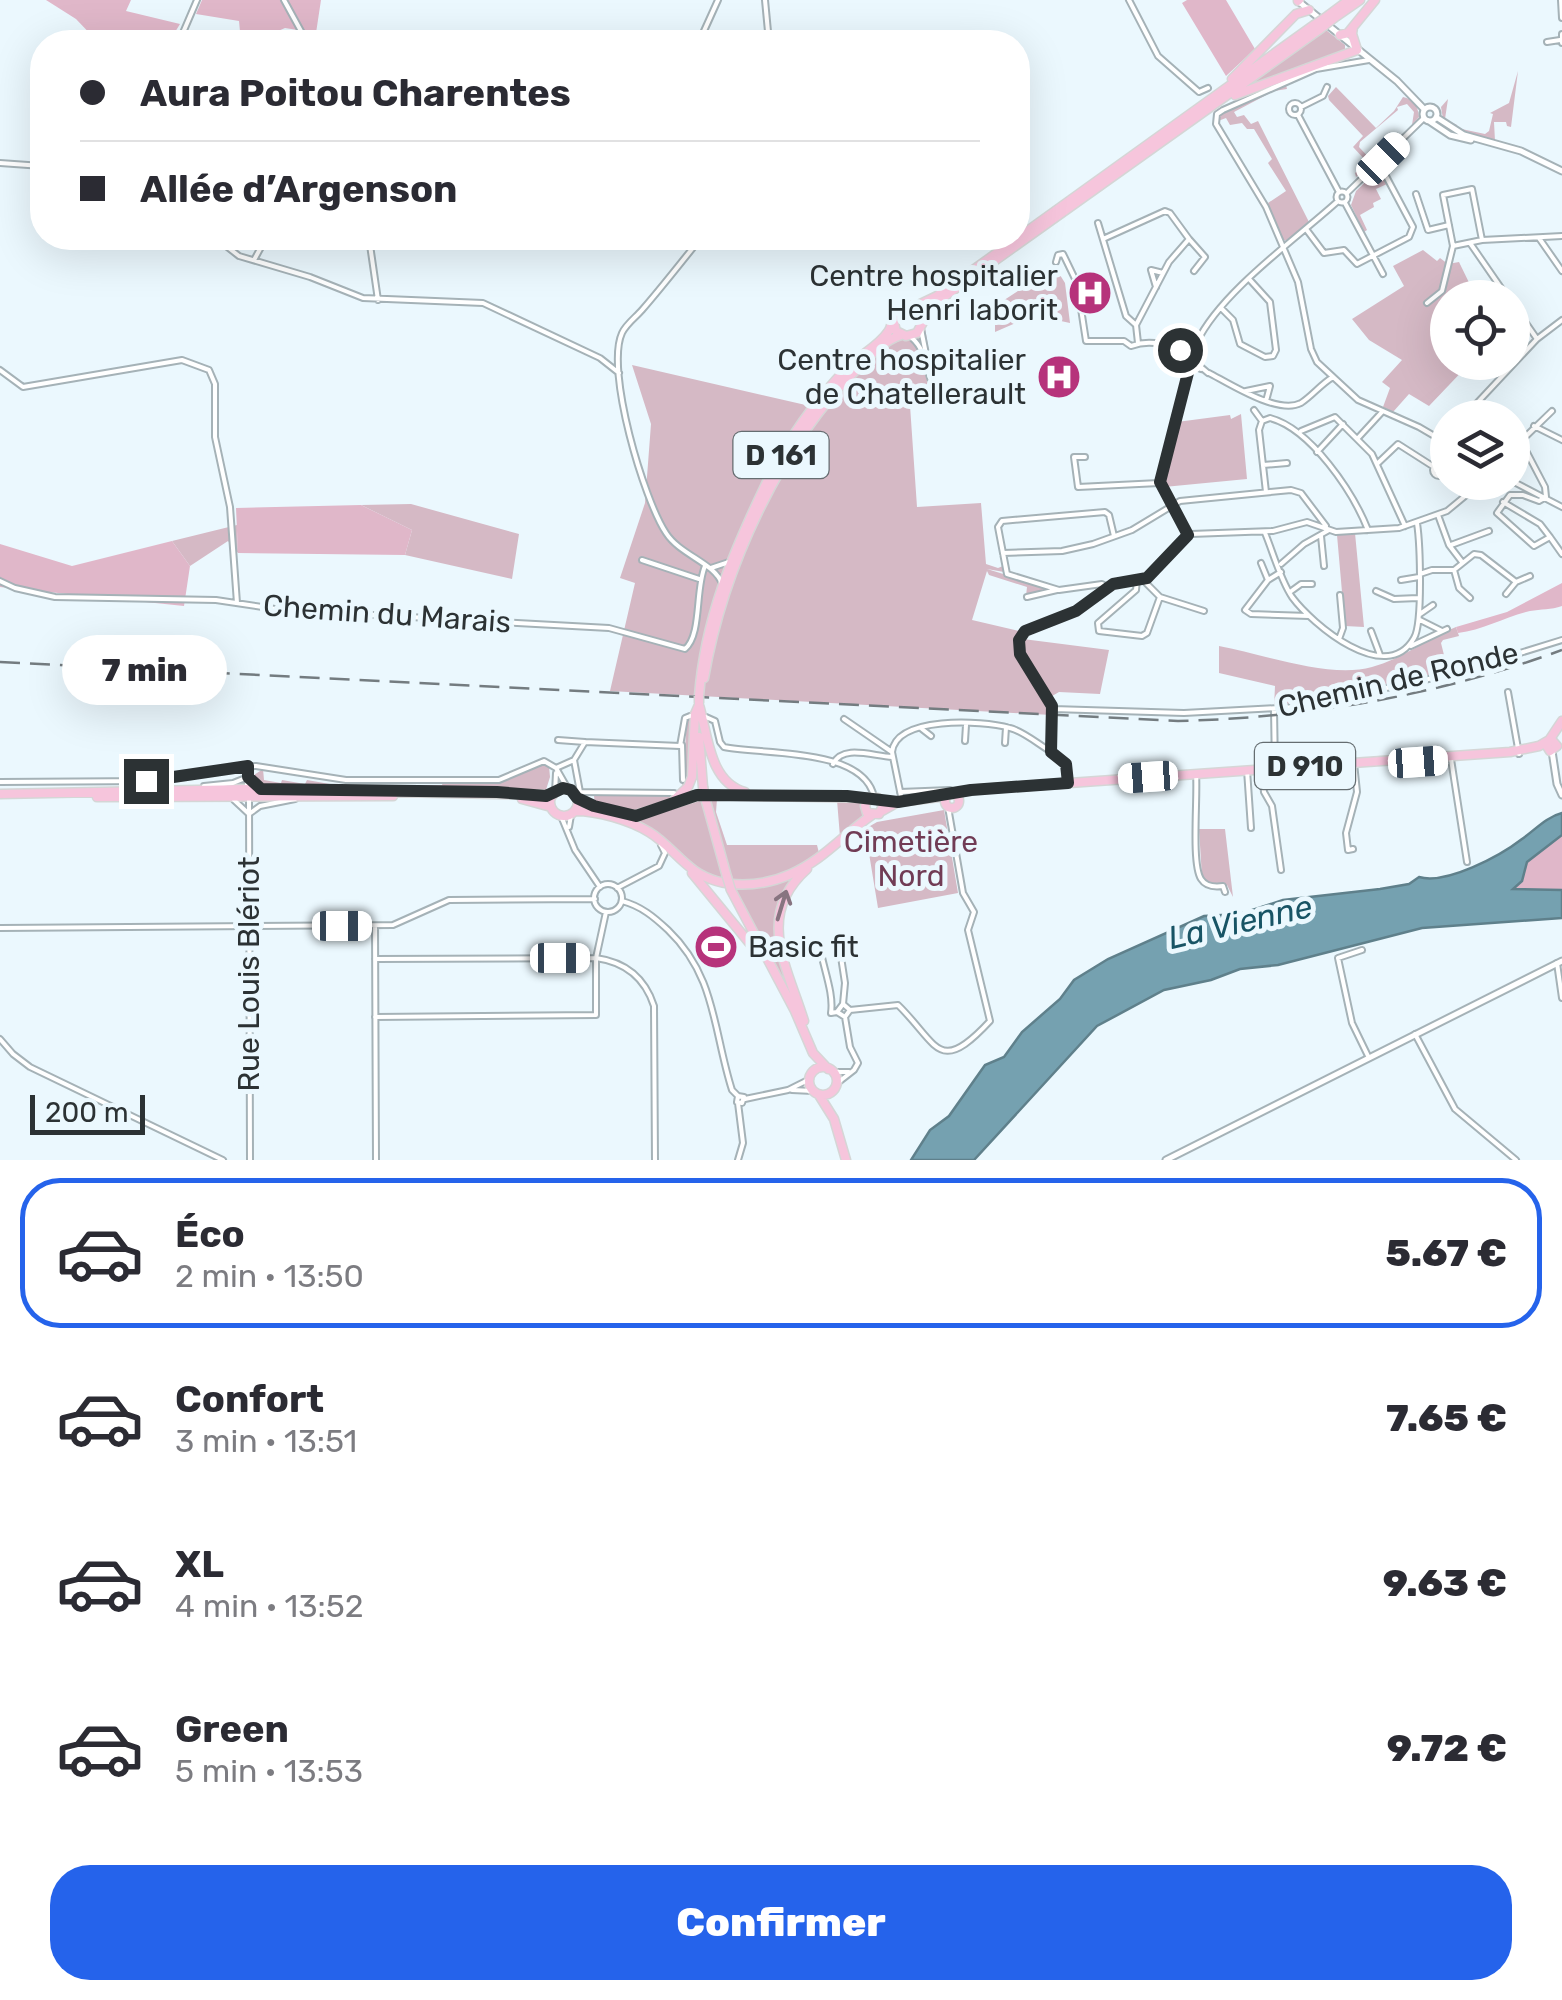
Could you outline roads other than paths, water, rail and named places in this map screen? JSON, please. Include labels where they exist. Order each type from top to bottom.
[{"type":"main road","points":[[1292,18],[1297,0]]},
{"type":"main road","points":[[1332,17],[1349,0]]},
{"type":"main road","points":[[1030,230],[1360,0]]},
{"type":"main road","points":[[1340,36],[1353,27],[1375,0]]},
{"type":"main road","points":[[1030,234],[1208,105],[1292,18],[1310,10]]},
{"type":"main road","points":[[1208,105],[1357,50],[1353,27]]},
{"type":"main road","points":[[1344,53],[1349,43]]},
{"type":"main road","points":[[1002,250],[937,296],[914,307],[902,307],[893,319],[895,330],[906,336],[922,324],[930,307],[1008,250]]},
{"type":"main road","points":[[914,307],[922,324]]},
{"type":"main road","name":"D 161","points":[[830,1070],[814,1054],[727,878],[706,801],[699,698],[704,644],[722,586],[766,484],[799,426],[836,380],[889,331],[893,319]]},
{"type":"main road","name":"D 161","points":[[699,698],[726,592],[786,460],[842,384],[879,348],[906,336]]},
{"type":"main road","points":[[699,698],[704,737],[725,781],[739,790],[765,795]]},
{"type":"main road","points":[[659,809],[682,793],[691,781],[699,698]]},
{"type":"main road","points":[[1550,742],[1562,720]]},
{"type":"main road","name":"D 910","points":[[1354,764],[1519,753],[1550,742]]},
{"type":"main road","name":"D 910","points":[[577,798],[628,816],[697,795],[950,801],[969,793],[1069,784],[1519,753]]},
{"type":"main road","name":"D 910","points":[[1247,772],[1275,770]]},
{"type":"main road","points":[[0,796],[230,799],[266,789],[554,793],[568,789],[577,798],[569,814]]},
{"type":"main road","points":[[0,796],[196,790],[296,799],[490,796],[529,799],[569,814],[628,823],[646,830],[698,874],[736,884],[772,881],[821,856]]},
{"type":"main road","points":[[551,807],[554,793]]},
{"type":"main road","name":"D 910","points":[[882,811],[900,798]]},
{"type":"main road","points":[[805,1032],[780,942],[778,914],[787,890],[821,856],[882,811],[874,799],[865,808],[872,815]]},
{"type":"main road","points":[[665,844],[714,897],[779,980]]},
{"type":"main road","name":"D 161","points":[[812,1075],[814,1054]]},
{"type":"main road","points":[[834,1119],[816,1093],[812,1075],[830,1070],[835,1087],[834,1119],[846,1160]]},
{"type":"main road","points":[[816,1093],[835,1087]]},
{"type":"street","points":[[184,30],[197,0]]},
{"type":"street","points":[[284,0],[300,30]]},
{"type":"street","points":[[704,30],[718,0]]},
{"type":"street","points":[[766,0],[768,30]]},
{"type":"street","points":[[1130,0],[1158,56],[1199,92],[1208,88]]},
{"type":"street","points":[[1297,0],[1424,109],[1427,120],[1450,135],[1484,141]]},
{"type":"street","points":[[1561,0],[1562,18]]},
{"type":"street","points":[[1547,42],[1561,39]]},
{"type":"street","points":[[1369,59],[1316,70],[1217,114],[1218,129],[1261,198],[1302,292],[1313,356],[1358,400],[1430,435]]},
{"type":"street","points":[[1298,114],[1301,107],[1323,96],[1326,87]]},
{"type":"street","points":[[1298,114],[1291,114],[1290,106],[1296,103],[1301,107]]},
{"type":"street","points":[[1424,109],[1434,108],[1436,117],[1459,132],[1521,151],[1562,171]]},
{"type":"street","points":[[1298,114],[1341,202],[1383,274]]},
{"type":"street","points":[[1188,535],[1160,482],[1192,357],[1204,328],[1284,249],[1341,202],[1346,193],[1427,120],[1436,117]]},
{"type":"street","points":[[0,162],[30,165]]},
{"type":"street","points":[[1306,229],[1324,253],[1344,250],[1356,264],[1410,237],[1414,231],[1379,163]]},
{"type":"street","points":[[1427,303],[1442,290],[1454,246],[1443,195],[1472,189],[1482,240]]},
{"type":"street","points":[[1339,192],[1346,193]]},
{"type":"street","points":[[1416,194],[1428,230],[1449,225]]},
{"type":"street","points":[[1103,239],[1168,211],[1204,257],[1194,271]]},
{"type":"street","points":[[1098,223],[1126,316],[1136,325]]},
{"type":"street","points":[[1454,246],[1482,240],[1562,236]]},
{"type":"street","points":[[1539,238],[1562,271]]},
{"type":"street","points":[[1138,343],[1136,325],[1163,273],[1189,240]]},
{"type":"street","points":[[1470,243],[1496,280]]},
{"type":"street","points":[[230,250],[352,295],[378,300],[483,304],[600,358],[619,374]]},
{"type":"street","points":[[254,260],[259,250]]},
{"type":"street","points":[[372,250],[378,300]]},
{"type":"street","points":[[691,250],[622,332],[619,374],[624,414],[655,512],[683,552],[718,575],[722,586]]},
{"type":"street","points":[[1056,262],[1058,255],[1064,254],[1077,283],[1085,338],[1124,341],[1131,346],[1138,343],[1172,347],[1192,357],[1208,373]]},
{"type":"street","points":[[1156,287],[1150,270],[1163,273]]},
{"type":"street","points":[[1221,308],[1233,320],[1237,342],[1266,357],[1273,356],[1276,350],[1270,302],[1250,280]]},
{"type":"street","points":[[1480,400],[1537,338],[1562,320]]},
{"type":"street","points":[[922,324],[928,369]]},
{"type":"street","points":[[1530,328],[1537,338]]},
{"type":"street","points":[[906,336],[920,345],[933,388],[939,394],[994,392]]},
{"type":"street","points":[[1172,347],[1190,365],[1266,401],[1286,406],[1298,404],[1333,377]]},
{"type":"street","points":[[0,370],[23,387],[182,360],[210,370],[215,384],[215,437],[230,508],[237,603]]},
{"type":"street","points":[[1243,391],[1270,386],[1266,401]]},
{"type":"street","points":[[1254,410],[1262,421]]},
{"type":"street","points":[[1358,438],[1382,411]]},
{"type":"street","points":[[1546,497],[1545,487],[1518,443],[1552,412]]},
{"type":"street","points":[[1299,432],[1332,416],[1343,424],[1378,464],[1405,526]]},
{"type":"street","points":[[1262,421],[1275,419],[1299,432],[1356,502],[1368,530]]},
{"type":"street","points":[[1262,421],[1259,430],[1266,492]]},
{"type":"street","points":[[1317,452],[1343,424]]},
{"type":"street","points":[[1534,426],[1562,440]]},
{"type":"street","points":[[1378,464],[1398,444],[1430,464]]},
{"type":"street","points":[[1085,457],[1074,457],[1078,487],[1160,482]]},
{"type":"street","points":[[1263,465],[1287,463]]},
{"type":"street","points":[[1530,489],[1562,506]]},
{"type":"street","points":[[1003,553],[1072,550],[1132,530],[1172,505],[1266,492],[1296,490],[1329,530]]},
{"type":"street","points":[[1546,497],[1539,501],[1513,494],[1503,502],[1498,515],[1531,544],[1539,546],[1550,537]]},
{"type":"street","points":[[1051,752],[1053,710],[1020,654],[1019,640],[1025,631],[1076,611],[1108,587],[1152,575],[1188,535],[1264,531],[1312,523],[1329,530],[1405,526],[1438,516],[1459,500]]},
{"type":"street","points":[[1503,502],[1540,524],[1562,554]]},
{"type":"street","points":[[1059,590],[1008,574],[998,526],[1002,521],[1105,512],[1109,514],[1114,536]]},
{"type":"street","points":[[1312,523],[1315,512]]},
{"type":"street","points":[[1438,516],[1449,545],[1462,562]]},
{"type":"street","points":[[1405,648],[1414,638],[1420,617],[1417,522]]},
{"type":"street","points":[[1308,616],[1251,614],[1245,610],[1280,568],[1329,530]]},
{"type":"street","points":[[1449,545],[1489,530]]},
{"type":"street","points":[[1264,531],[1289,592],[1308,616],[1338,640],[1380,655],[1444,630],[1420,617]]},
{"type":"street","points":[[1321,534],[1324,566]]},
{"type":"street","points":[[1401,580],[1454,570],[1479,554],[1516,582]]},
{"type":"street","points":[[707,567],[720,567],[733,558]]},
{"type":"street","points":[[642,560],[699,579]]},
{"type":"street","points":[[1261,563],[1268,580]]},
{"type":"street","name":"Chemin du Marais","points":[[0,581],[55,597],[237,603],[282,610],[609,628],[686,649],[695,637],[699,579],[707,567]]},
{"type":"street","points":[[1454,570],[1460,588],[1470,598]]},
{"type":"street","points":[[1506,594],[1516,582],[1530,576]]},
{"type":"street","points":[[1140,580],[1160,597],[1204,610]]},
{"type":"street","points":[[1140,580],[1136,590],[1098,623],[1099,631],[1142,636],[1148,633],[1160,597]]},
{"type":"street","points":[[1027,597],[1102,584],[1108,587]]},
{"type":"street","points":[[1289,592],[1300,584],[1312,584]]},
{"type":"street","points":[[1376,591],[1398,600],[1418,598]]},
{"type":"street","points":[[1338,640],[1344,628],[1340,595]]},
{"type":"street","points":[[1420,617],[1433,605]]},
{"type":"street","points":[[1371,631],[1380,655]]},
{"type":"street","name":"Chemin de Ronde","points":[[1053,710],[1184,713],[1315,705],[1452,674],[1562,640]]},
{"type":"street","points":[[1508,692],[1519,753]]},
{"type":"street","points":[[1274,709],[1275,770]]},
{"type":"street","points":[[684,780],[682,745],[685,718],[690,716]]},
{"type":"street","points":[[706,716],[715,721],[724,748],[798,754],[832,764],[860,774],[872,788],[874,799]]},
{"type":"street","points":[[844,719],[893,755]]},
{"type":"street","points":[[900,798],[893,755],[897,737],[935,722],[1006,727],[1066,764],[1069,784]]},
{"type":"street","points":[[965,741],[966,725]]},
{"type":"street","points":[[1005,744],[1006,727]]},
{"type":"street","points":[[922,729],[930,736]]},
{"type":"street","points":[[558,740],[682,745]]},
{"type":"street","points":[[556,768],[574,760],[585,742]]},
{"type":"street","points":[[1550,742],[1556,784],[1562,794]]},
{"type":"street","points":[[832,764],[844,752],[893,755]]},
{"type":"street","points":[[1450,759],[1467,862]]},
{"type":"street","points":[[574,760],[580,792],[674,793]]},
{"type":"street","points":[[0,782],[150,781],[248,766],[346,780],[498,780],[548,761],[568,789]]},
{"type":"street","points":[[1353,850],[1348,850],[1346,834],[1357,792],[1354,764]]},
{"type":"street","name":"Rue Louis Blériot","points":[[248,766],[250,1160]]},
{"type":"street","points":[[554,793],[556,768]]},
{"type":"street","points":[[1247,772],[1251,828]]},
{"type":"street","points":[[1262,772],[1264,792],[1272,806],[1281,870]]},
{"type":"street","points":[[1196,775],[1200,876],[1208,884],[1224,886],[1224,892]]},
{"type":"street","points":[[196,790],[233,784],[248,777],[266,789]]},
{"type":"street","points":[[230,799],[249,814],[260,806],[296,799]]},
{"type":"street","points":[[842,1004],[850,1010],[898,1005],[946,1053],[956,1050],[990,1021],[968,930],[974,912],[963,893],[950,801]]},
{"type":"street","points":[[569,814],[569,832],[578,856],[600,888]]},
{"type":"street","points":[[594,900],[600,888],[618,888],[659,866],[664,857],[660,843],[628,823]]},
{"type":"street","points":[[618,888],[622,901]]},
{"type":"street","points":[[0,928],[375,926],[400,924],[448,900],[594,900]]},
{"type":"street","points":[[594,900],[606,912],[614,911],[622,901]]},
{"type":"street","points":[[622,901],[655,918],[698,966],[738,1100],[743,1143],[738,1160]]},
{"type":"street","points":[[375,1017],[596,1015],[596,958],[606,912]]},
{"type":"street","points":[[375,926],[376,1160]]},
{"type":"street","points":[[820,948],[825,980],[834,1002],[831,1014],[842,1004],[845,983],[838,944]]},
{"type":"street","points":[[1362,950],[1338,958],[1352,1023],[1368,1058]]},
{"type":"street","points":[[375,959],[596,958],[630,970],[646,987],[654,1006],[655,1160]]},
{"type":"street","points":[[1166,1160],[1559,962],[1562,998]]},
{"type":"street","points":[[835,1087],[854,1070],[857,1058],[850,1047],[845,1017],[850,1010]]},
{"type":"street","points":[[837,1012],[845,1017]]},
{"type":"street","points":[[1415,1034],[1455,1109],[1516,1160]]},
{"type":"street","points":[[0,1039],[30,1067],[222,1160]]},
{"type":"street","points":[[830,1070],[854,1070]]},
{"type":"street","points":[[788,1090],[812,1075]]},
{"type":"street","points":[[738,1100],[788,1090],[816,1093]]},
{"type":"water","name":"La Vienne","points":[[1562,813],[1562,835],[1527,862],[1522,881],[1513,889],[1562,890],[1562,918],[1422,928],[1164,990],[1097,1026],[974,1160],[911,1160],[930,1130],[949,1116],[985,1065],[1004,1057],[1022,1032],[1060,999],[1074,980],[1108,959],[1204,916],[1240,914],[1283,900],[1380,889],[1409,884],[1419,877],[1458,873],[1500,853]]},
{"type":"railway","points":[[0,662],[1178,721],[1276,715],[1373,701],[1469,680],[1562,650]]},
{"type":"place","name":"Centre hospitalier Henri laborit","points":[[1090,293]]},
{"type":"place","name":"Centre hospitalier de Chatellerault","points":[[1059,377]]},
{"type":"place","name":"Basic fit","points":[[716,947]]},
{"type":"park label","name":"Cimetière Nord","points":[[911,859]]}]
